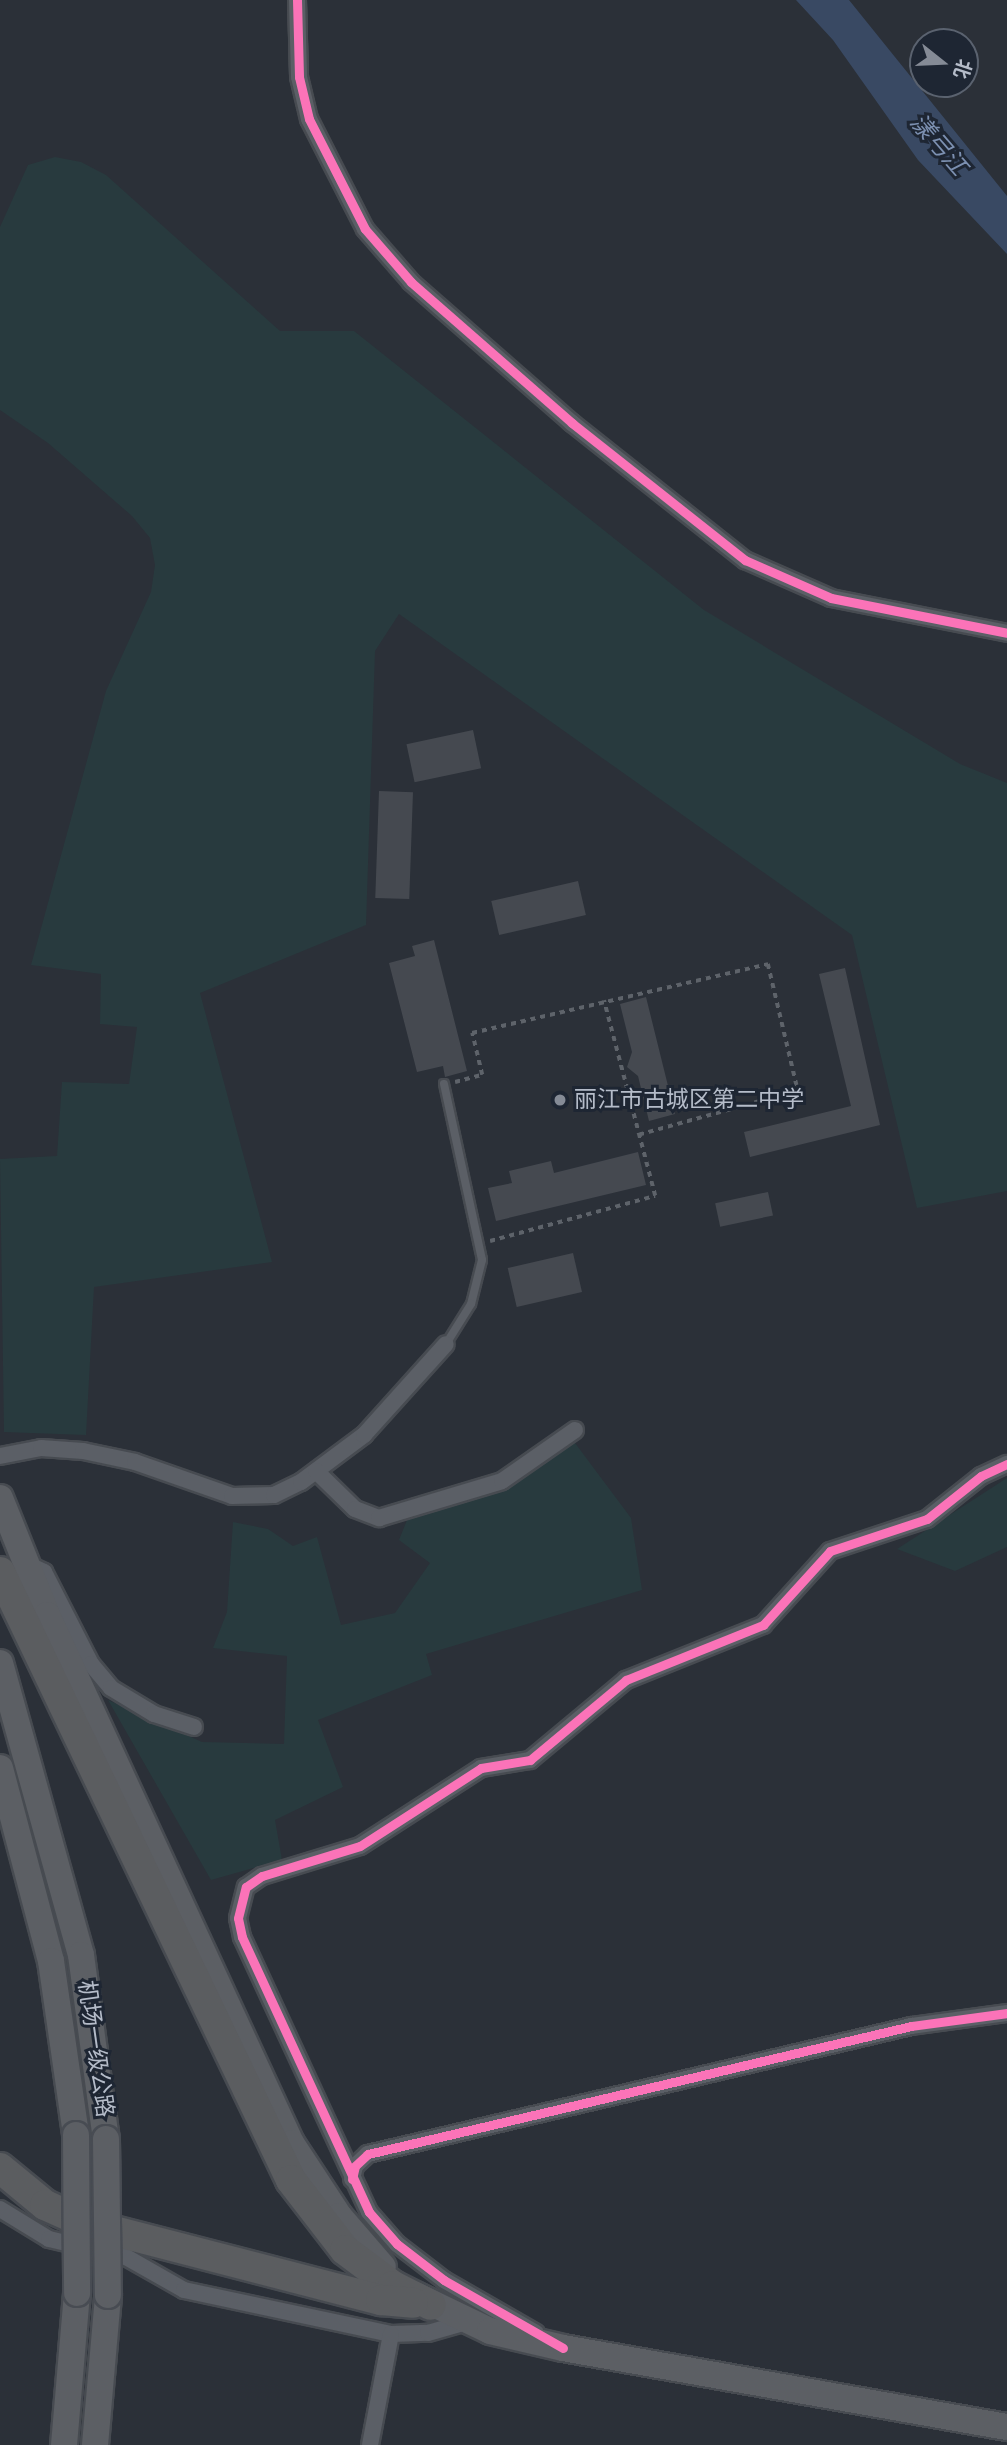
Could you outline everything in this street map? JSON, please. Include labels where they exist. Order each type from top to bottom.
[{"type":"highway","points":[[0,1498],[13,1567],[291,2180],[345,2250],[393,2286],[466,2322],[563,2348],[1007,2427]]},
{"type":"highway","name":"机场一级公路","points":[[0,1663],[81,1955],[106,2139],[108,2295],[95,2445]]},
{"type":"highway","name":"机场一级公路","points":[[0,1768],[51,1961],[76,2135],[76,2293],[64,2445]]},
{"type":"highway","points":[[0,2168],[45,2205],[87,2224],[381,2301],[431,2305]]},
{"type":"street","points":[[297,0],[299,77],[309,119],[365,229],[411,282],[572,423],[745,560],[831,597],[1007,633]]},
{"type":"street","points":[[0,1456],[41,1448],[83,1451],[246,1498],[274,1495],[316,1471],[364,1435],[446,1345]]},
{"type":"street","points":[[316,1471],[355,1509],[379,1518],[502,1481],[575,1430]]},
{"type":"street","points":[[563,2348],[477,2302],[397,2244],[369,2212],[242,1937],[238,1918],[246,1887],[262,1876],[360,1846],[481,1769],[530,1760],[626,1680],[764,1625],[830,1551],[927,1519],[981,1476],[1007,1464]]},
{"type":"street","points":[[13,1567],[44,1573],[91,1664],[111,1688],[154,1714],[194,1727]]},
{"type":"street","points":[[352,2179],[355,2166],[368,2154],[911,2026],[1007,2013]]},
{"type":"street","points":[[0,2209],[49,2239],[126,2258],[167,2285],[391,2334],[428,2333],[466,2322]]},
{"type":"street","points":[[370,2445],[391,2334]]},
{"type":"lane","points":[[444,1084],[481,1243],[476,1290],[446,1345]]},
{"type":"path","points":[[444,1084],[482,1075],[472,1033],[768,964],[798,1091],[639,1135]]},
{"type":"path","points":[[481,1243],[655,1196],[604,1001]]},
{"type":"shaded area","points":[[55,157],[81,162],[106,175],[280,331],[354,331],[704,610],[960,764],[1007,783],[1007,1191],[917,1208],[852,935],[399,614],[375,651],[366,925],[200,993],[272,1262],[94,1287],[86,1435],[4,1432],[0,1159],[57,1156],[62,1082],[129,1084],[137,1027],[100,1024],[101,974],[31,965],[106,691],[151,592],[155,565],[150,538],[132,516],[48,443],[0,410],[0,227],[28,165]]},
{"type":"shaded area","points":[[575,1443],[631,1518],[642,1590],[426,1654],[432,1675],[318,1720],[343,1787],[275,1820],[282,1860],[211,1880],[108,1700],[202,1742],[284,1744],[287,1656],[213,1648],[227,1612],[233,1522],[268,1529],[293,1546],[317,1537],[341,1625],[395,1613],[430,1563],[399,1540],[407,1520],[502,1490]]},
{"type":"shaded area","points":[[1007,1478],[1007,1547],[955,1571],[897,1549]]},
{"type":"water","name":"漾弓江","points":[[796,0],[849,0],[909,74],[909,98],[928,98],[1007,196],[1007,254],[918,160],[833,40]]},
{"type":"building","points":[[473,730],[481,768],[415,782],[406,744]]},
{"type":"building","points":[[379,791],[413,792],[409,899],[375,898]]},
{"type":"building","points":[[578,881],[586,915],[499,935],[491,901]]},
{"type":"building","points":[[434,940],[467,1071],[445,1077],[443,1066],[417,1072],[389,963],[415,956],[412,946]]},
{"type":"building","points":[[845,968],[880,1125],[750,1157],[744,1132],[851,1106],[819,974]]},
{"type":"building","points":[[646,997],[675,1114],[649,1121],[638,1076],[627,1067],[632,1052],[620,1004]]},
{"type":"building","points":[[638,1152],[646,1185],[496,1221],[488,1188],[512,1183],[509,1171],[551,1161],[554,1173]]},
{"type":"building","points":[[768,1192],[773,1215],[720,1227],[715,1203]]},
{"type":"building","points":[[573,1253],[582,1292],[517,1307],[508,1268]]},
{"type":"cycle path","points":[[297,0],[299,77],[309,119],[365,229],[411,282],[572,423],[745,560],[831,598],[1007,633]]},
{"type":"cycle path","points":[[563,2348],[444,2280],[397,2244],[369,2212],[242,1937],[238,1918],[246,1887],[262,1876],[360,1846],[481,1768],[530,1760],[626,1680],[763,1625],[830,1551],[927,1519],[981,1476],[1007,1464]]},
{"type":"cycle path","points":[[352,2179],[355,2166],[368,2154],[911,2026],[1007,2013]]},
{"type":"place","name":"丽江市古城区第二中学","points":[[560,1100]]}]
